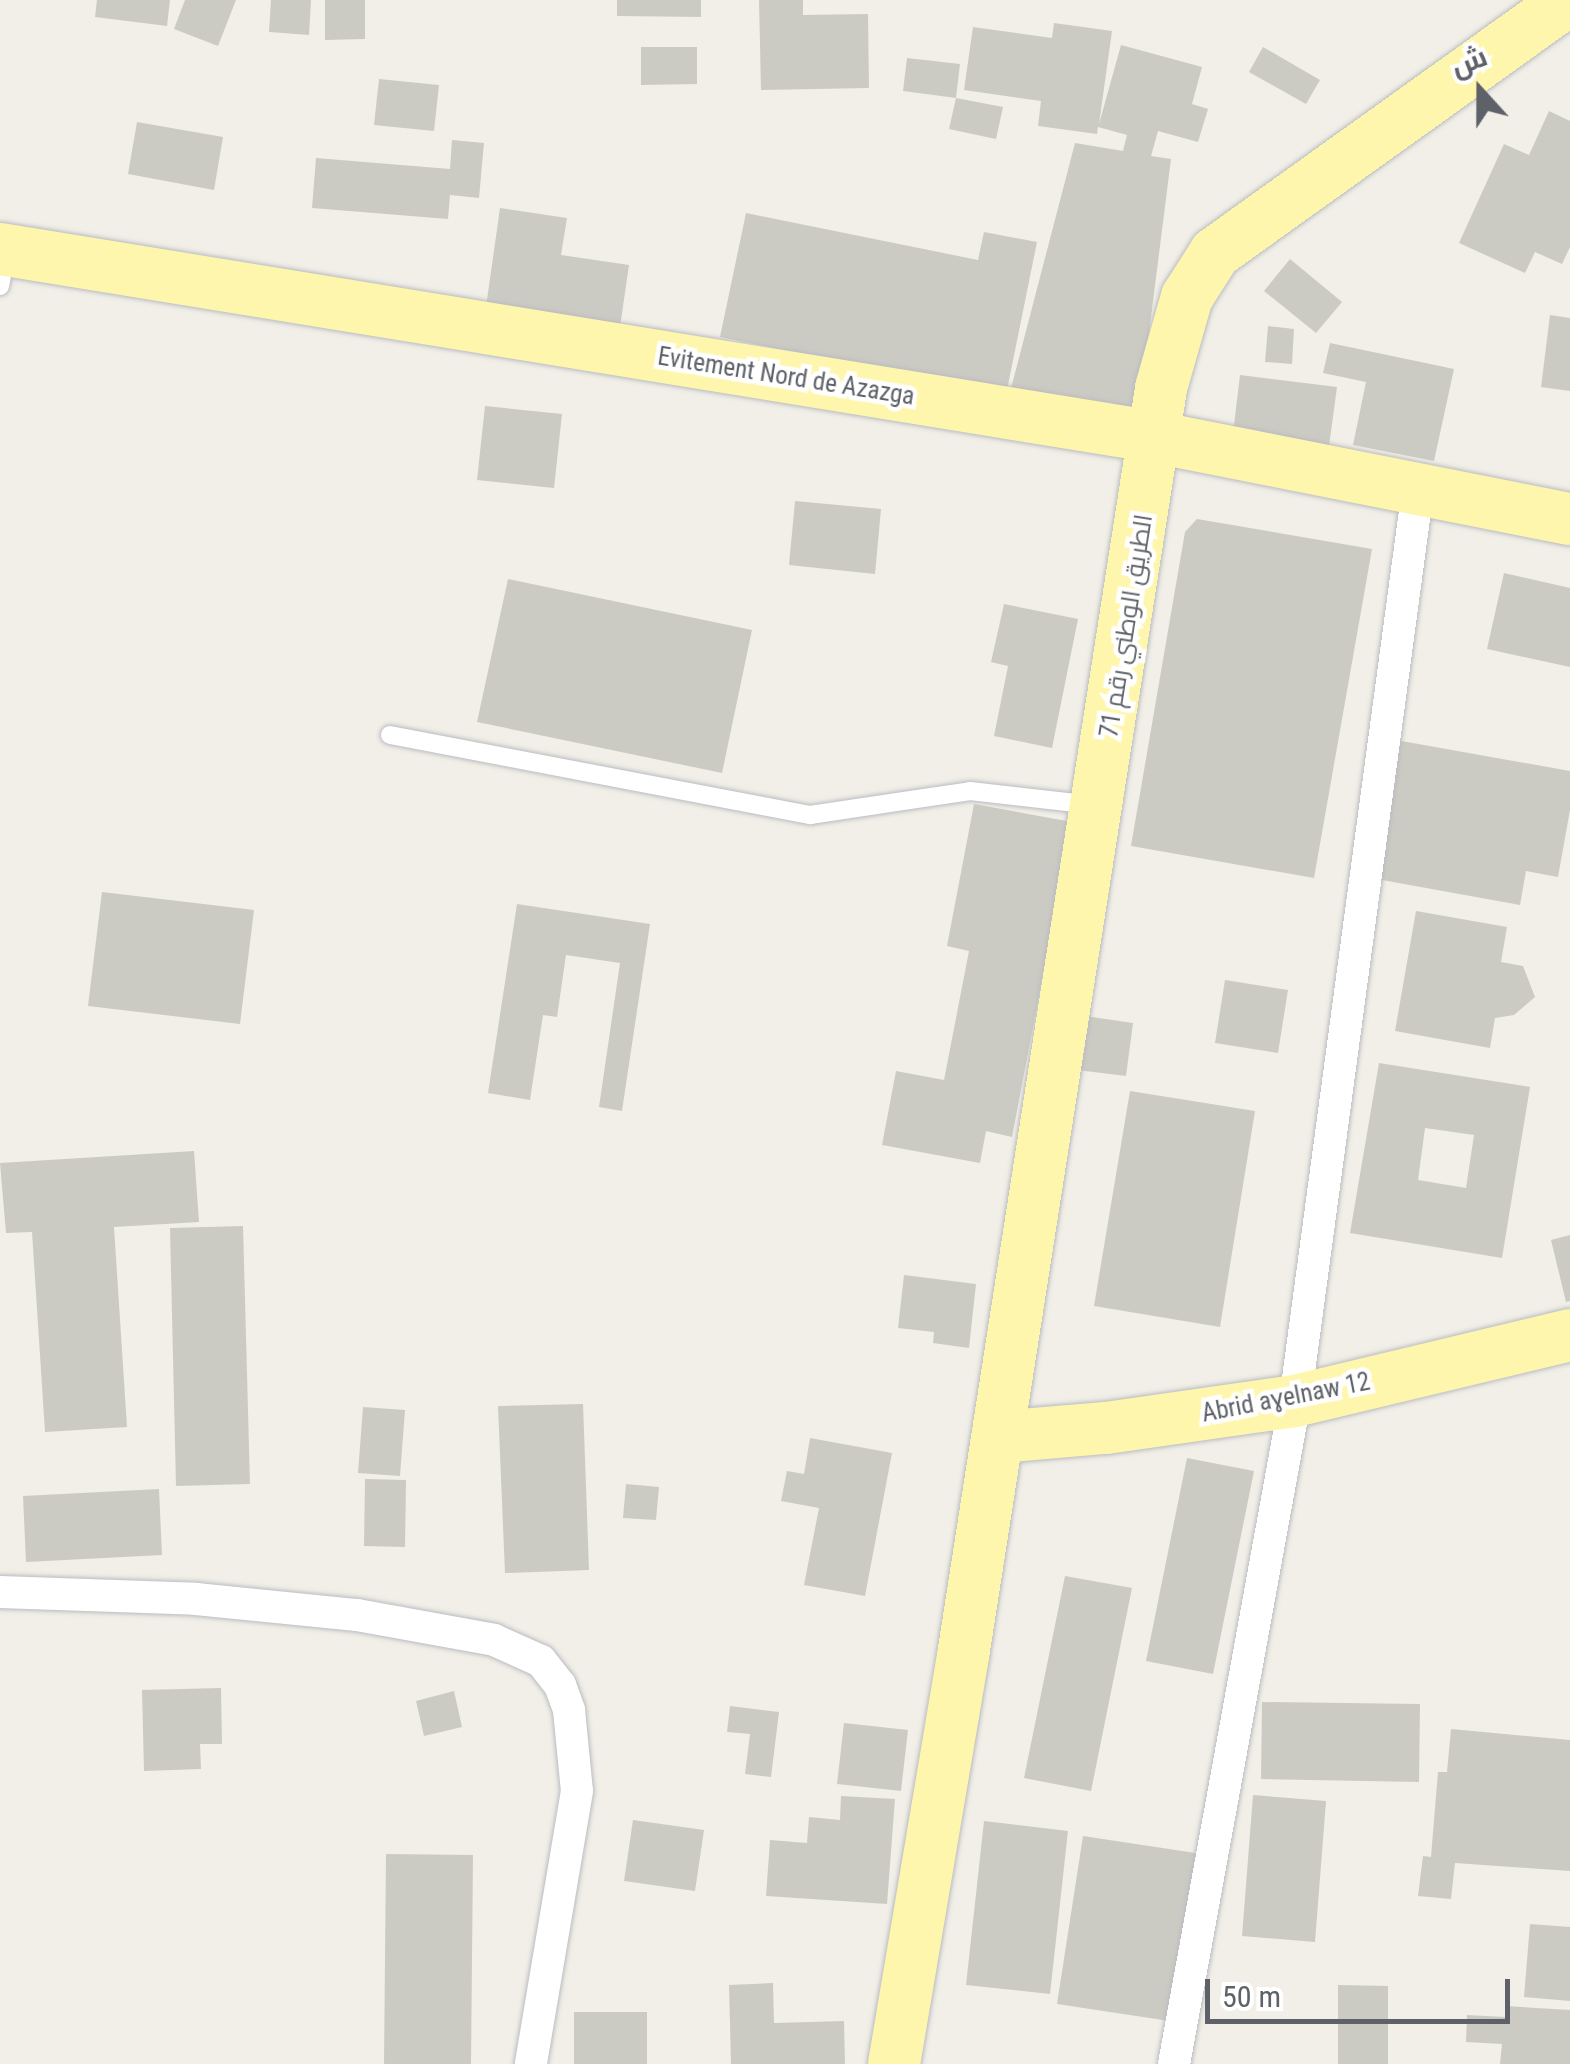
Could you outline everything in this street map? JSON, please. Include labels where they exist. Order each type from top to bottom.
[{"type":"main road","name":"الطريق الوطني رقم 71","points":[[894,2064],[998,1437],[1161,388],[1187,297],[1215,253],[1568,0]]},
{"type":"main road","name":"Evitement Nord de Azazga","points":[[2,262],[1155,437],[1570,519]]},
{"type":"main road","name":"Abrid aɣelnaw 12","points":[[998,1437],[1106,1428],[1295,1401],[1570,1334]]},
{"type":"street","points":[[1174,2064],[1295,1401],[1418,489]]},
{"type":"street","points":[[0,1592],[196,1598],[356,1615],[494,1640],[542,1661],[560,1685],[569,1710],[577,1792],[531,2064]]},
{"type":"lane","points":[[390,735],[810,815],[970,792],[1098,806]]},
{"type":"building","points":[[97,0],[170,0],[167,26],[95,17]]},
{"type":"building","points":[[185,0],[236,0],[218,46],[174,29]]},
{"type":"building","points":[[271,0],[311,0],[309,35],[269,32]]},
{"type":"building","points":[[325,0],[365,0],[365,39],[325,40]]},
{"type":"building","points":[[617,0],[701,0],[701,17],[617,16]]},
{"type":"building","points":[[759,0],[803,0],[803,15],[868,14],[869,88],[761,90]]},
{"type":"building","points":[[1054,23],[1112,31],[1099,124],[1121,45],[1202,67],[1192,104],[1208,109],[1198,142],[1158,131],[1151,156],[1171,159],[1139,412],[1009,396],[1075,143],[1123,151],[1127,135],[1098,127],[1097,134],[1038,126],[1041,101],[964,90],[973,27],[1052,38]]},
{"type":"building","points":[[641,47],[697,47],[697,84],[641,85]]},
{"type":"building","points":[[1263,47],[1320,80],[1306,104],[1249,72]]},
{"type":"building","points":[[907,58],[960,64],[956,98],[903,91]]},
{"type":"building","points":[[379,79],[439,85],[434,131],[374,125]]},
{"type":"building","points":[[956,98],[1003,107],[996,139],[949,129]]},
{"type":"building","points":[[1549,111],[1570,121],[1570,247],[1562,264],[1535,252],[1525,273],[1459,243],[1504,144],[1529,155]]},
{"type":"building","points":[[137,122],[223,137],[214,190],[128,174]]},
{"type":"building","points":[[452,140],[484,143],[479,198],[450,195],[448,219],[312,208],[316,158],[450,169]]},
{"type":"building","points":[[500,208],[567,218],[561,255],[629,265],[620,327],[486,307]]},
{"type":"building","points":[[746,213],[978,260],[984,232],[1037,242],[1006,395],[720,337]]},
{"type":"building","points":[[1290,259],[1342,302],[1316,333],[1264,291]]},
{"type":"building","points":[[1550,315],[1570,318],[1570,391],[1541,387]]},
{"type":"building","points":[[1268,326],[1294,329],[1292,364],[1265,362]]},
{"type":"building","points":[[1330,343],[1454,369],[1434,461],[1353,445],[1366,382],[1323,373]]},
{"type":"building","points":[[1240,375],[1337,387],[1327,461],[1231,450]]},
{"type":"building","points":[[485,406],[562,414],[554,488],[477,480]]},
{"type":"building","points":[[795,501],[881,509],[875,574],[789,565]]},
{"type":"building","points":[[1197,519],[1372,549],[1314,878],[1131,846],[1185,532]]},
{"type":"building","points":[[1504,573],[1570,588],[1570,667],[1487,649]]},
{"type":"building","points":[[508,579],[752,630],[722,773],[477,722]]},
{"type":"building","points":[[1004,604],[1078,619],[1052,748],[994,736],[1008,666],[991,662]]},
{"type":"building","points":[[1396,740],[1570,771],[1570,810],[1558,877],[1526,871],[1520,905],[1371,878]]},
{"type":"building","points":[[974,804],[1072,822],[1012,1137],[986,1131],[980,1163],[882,1145],[896,1071],[944,1080],[969,951],[947,946]]},
{"type":"building","points":[[102,892],[254,910],[240,1024],[88,1006]]},
{"type":"building","points":[[517,904],[650,924],[622,1111],[599,1107],[620,963],[566,955],[557,1017],[543,1015],[530,1100],[488,1093]]},
{"type":"building","points":[[1416,911],[1507,927],[1501,962],[1523,966],[1535,997],[1514,1015],[1495,1018],[1490,1048],[1395,1031]]},
{"type":"building","points":[[1225,980],[1288,990],[1278,1053],[1215,1043]]},
{"type":"building","points":[[1085,1016],[1133,1023],[1126,1076],[1077,1070]]},
{"type":"building","points":[[1379,1063],[1530,1087],[1502,1258],[1350,1233]],"holes":[[[1425,1128],[1474,1135],[1466,1188],[1418,1180]]]},
{"type":"building","points":[[1130,1091],[1255,1111],[1220,1327],[1094,1306]]},
{"type":"building","points":[[194,1151],[199,1222],[114,1227],[127,1427],[45,1432],[32,1232],[6,1233],[0,1163]]},
{"type":"building","points":[[243,1226],[250,1484],[176,1486],[170,1228]]},
{"type":"building","points":[[1570,1235],[1570,1301],[1566,1302],[1551,1240]]},
{"type":"building","points":[[904,1275],[976,1284],[969,1348],[933,1343],[934,1332],[898,1328]]},
{"type":"building","points":[[583,1404],[589,1570],[505,1573],[498,1406]]},
{"type":"building","points":[[363,1407],[405,1410],[400,1476],[358,1473]]},
{"type":"building","points":[[810,1438],[892,1453],[865,1596],[804,1585],[819,1508],[781,1501],[787,1471],[804,1474]]},
{"type":"building","points":[[1187,1458],[1254,1471],[1213,1674],[1146,1661]]},
{"type":"building","points":[[365,1479],[406,1480],[405,1547],[364,1546]]},
{"type":"building","points":[[626,1484],[659,1487],[656,1520],[623,1518]]},
{"type":"building","points":[[159,1489],[162,1555],[26,1562],[23,1496]]},
{"type":"building","points":[[1065,1576],[1132,1588],[1091,1791],[1024,1778]]},
{"type":"building","points":[[221,1688],[222,1744],[200,1744],[201,1769],[144,1771],[142,1690]]},
{"type":"building","points":[[454,1691],[462,1727],[424,1736],[416,1701]]},
{"type":"building","points":[[1262,1702],[1420,1704],[1419,1782],[1261,1779]]},
{"type":"building","points":[[730,1706],[779,1712],[771,1777],[745,1774],[750,1734],[727,1732]]},
{"type":"building","points":[[844,1723],[908,1730],[901,1791],[837,1784]]},
{"type":"building","points":[[1451,1729],[1570,1740],[1570,1871],[1455,1863],[1451,1899],[1418,1896],[1423,1856],[1431,1857],[1438,1772],[1447,1772]]},
{"type":"building","points":[[1253,1795],[1326,1801],[1315,1942],[1242,1936]]},
{"type":"building","points":[[841,1796],[895,1799],[887,1904],[766,1896],[770,1840],[807,1843],[809,1817],[840,1820]]},
{"type":"building","points":[[633,1820],[704,1830],[695,1891],[624,1881]]},
{"type":"building","points":[[984,1821],[1068,1831],[1050,1994],[966,1985]]},
{"type":"building","points":[[1083,1836],[1202,1854],[1176,2022],[1057,2004]]},
{"type":"building","points":[[386,1854],[473,1855],[471,2064],[384,2064]]},
{"type":"building","points":[[1530,1924],[1570,1927],[1570,2001],[1524,1997]]},
{"type":"building","points":[[773,1983],[774,2023],[844,2021],[845,2064],[731,2064],[729,1985]]},
{"type":"building","points":[[1338,1985],[1388,1986],[1388,2064],[1338,2064]]},
{"type":"building","points":[[1506,2006],[1570,2010],[1570,2064],[1500,2064],[1502,2044],[1466,2042],[1467,2015],[1505,2017]]},
{"type":"building","points":[[574,2012],[647,2012],[647,2064],[574,2064]]}]
